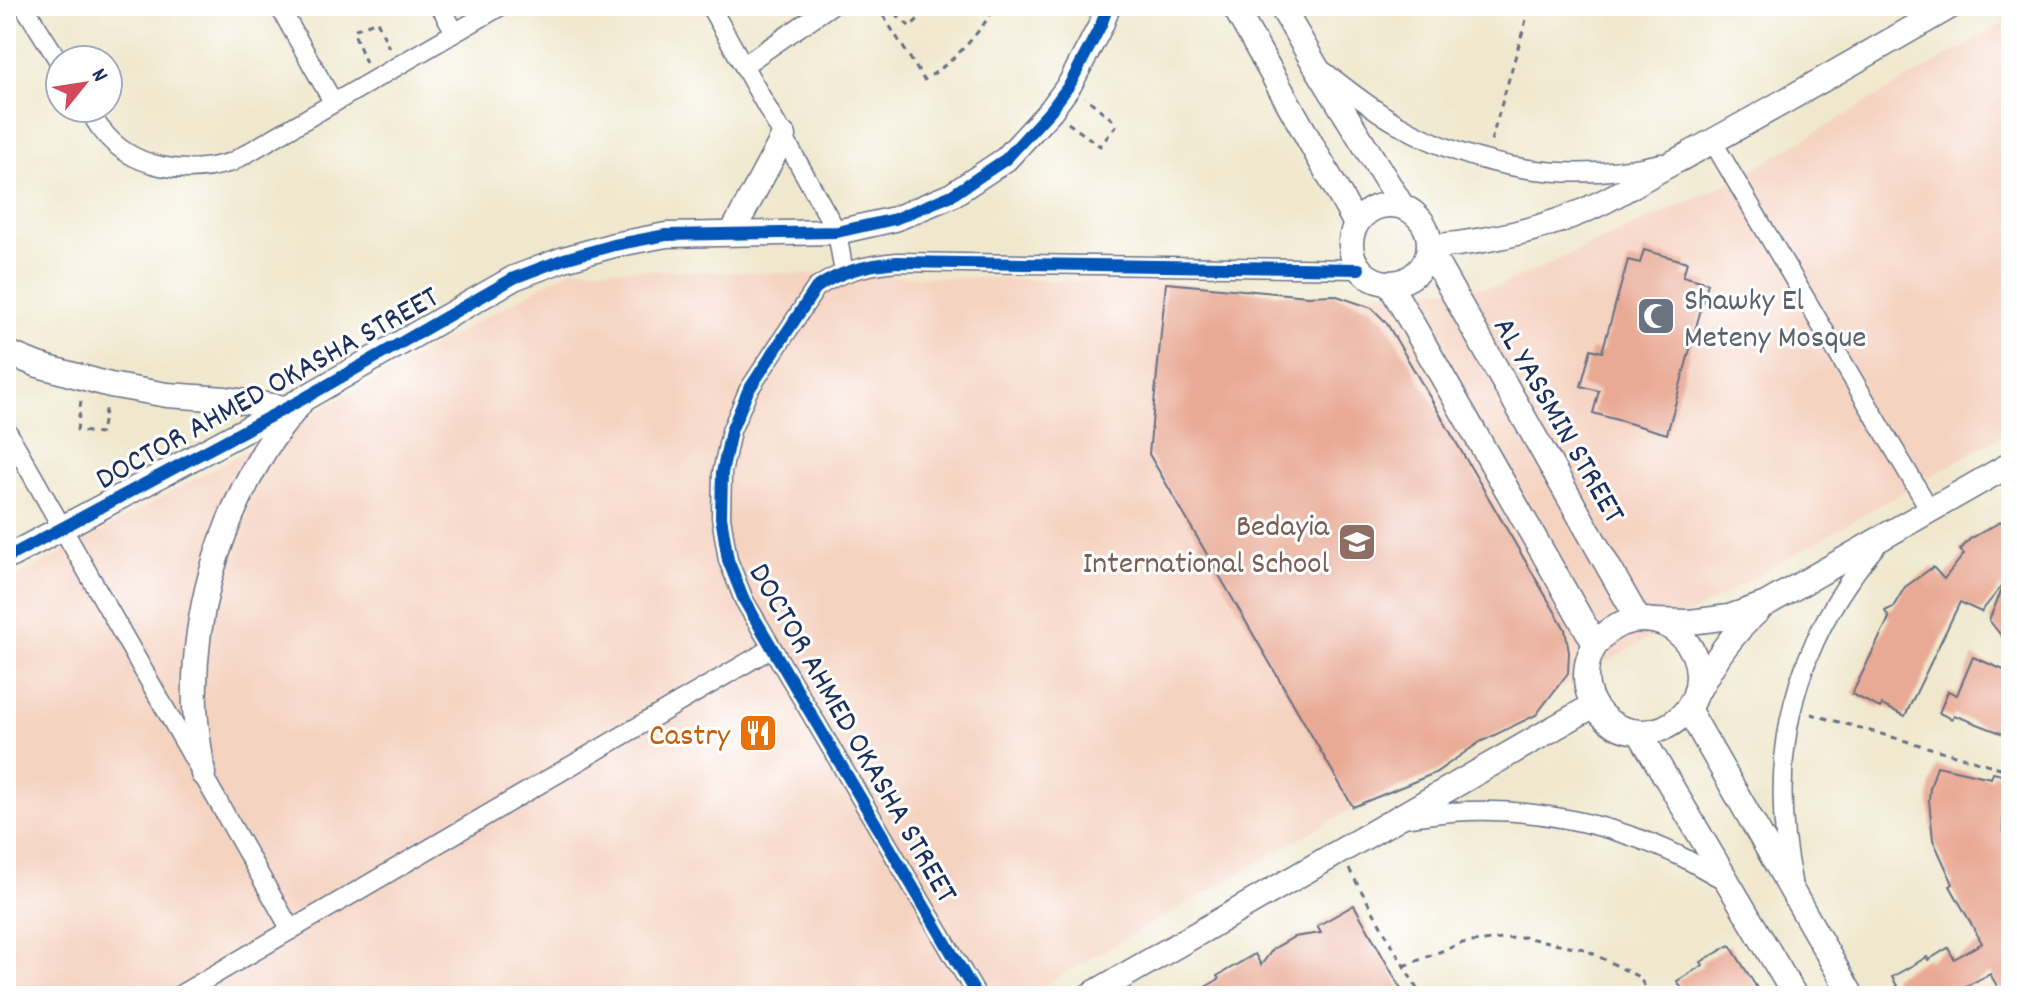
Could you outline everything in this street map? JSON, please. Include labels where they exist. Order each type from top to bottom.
[{"type":"street","points":[[24,6],[48,44]]},
{"type":"street","points":[[279,6],[333,102]]},
{"type":"street","points":[[440,6],[455,32]]},
{"type":"street","points":[[98,124],[117,145],[133,156],[162,167],[212,168],[232,162],[501,6]]},
{"type":"street","points":[[710,6],[837,232],[844,273]]},
{"type":"street","points":[[744,65],[830,6]]},
{"type":"street","name":"DOCTOR AHMED OKASHA STREET","points":[[6,558],[294,404],[514,278],[564,259],[666,235],[837,232],[895,219],[952,195],[1006,159],[1051,110],[1070,84],[1108,6]]},
{"type":"street","points":[[1234,6],[1356,224]]},
{"type":"street","points":[[1281,6],[1402,206]]},
{"type":"street","points":[[1429,249],[1514,235],[1560,221],[1604,202],[1951,6]]},
{"type":"street","points":[[1315,65],[1395,122],[1438,145],[1485,161],[1533,171],[1582,174],[1631,170],[1679,159]]},
{"type":"street","points":[[732,233],[784,136]]},
{"type":"street","points":[[1713,142],[1930,510]]},
{"type":"street","points":[[1381,205],[1402,206],[1412,211],[1425,227],[1429,249],[1425,261],[1419,270],[1400,282],[1373,279],[1354,261],[1350,242],[1356,224],[1371,209],[1381,205]]},
{"type":"street","name":"AL YASSMIN STREET","points":[[1429,249],[1646,620]]},
{"type":"street","name":"DOCTOR AHMED OKASHA STREET","points":[[977,996],[744,600],[728,560],[721,517],[722,473],[731,431],[748,391],[816,288],[844,273],[878,264],[1359,269]]},
{"type":"street","points":[[1389,283],[1595,644]]},
{"type":"street","points":[[6,352],[38,365],[110,385],[167,395],[294,404],[263,452],[232,512],[210,575],[197,640],[196,667],[195,707],[203,774]]},
{"type":"street","points":[[6,429],[291,930]]},
{"type":"street","points":[[1766,604],[1738,629],[1715,658],[1691,703],[1667,727],[1653,731],[1626,730],[1602,716],[1594,705],[1588,693],[1586,668],[1589,655],[1595,644],[1614,627],[1626,621],[1690,622],[1729,617],[1766,604],[2011,464]]},
{"type":"street","points":[[1795,895],[1785,849],[1781,802],[1783,755],[1792,708],[1806,660],[1828,614],[1855,571],[1885,536]]},
{"type":"street","points":[[1646,620],[1669,626],[1692,649],[1698,681],[1691,703],[1852,996]]},
{"type":"street","points":[[189,993],[772,648]]},
{"type":"street","points":[[1089,996],[1594,705]]},
{"type":"street","points":[[1639,732],[1795,996]]},
{"type":"street","points":[[1397,819],[1454,812],[1512,812],[1569,820],[1625,834],[1679,856],[1730,884]]},
{"type":"path","points":[[877,6],[924,80],[955,58],[979,32],[996,6]]},
{"type":"path","points":[[887,6],[910,27],[927,6]]},
{"type":"path","points":[[1485,161],[1530,6]]},
{"type":"path","points":[[373,80],[354,33],[356,29],[377,21],[397,66]]},
{"type":"path","points":[[1051,110],[1097,145],[1102,144],[1116,126],[1070,84]]},
{"type":"path","points":[[85,379],[78,431],[101,434],[110,385]]},
{"type":"path","points":[[1792,708],[2011,771]]},
{"type":"path","points":[[1339,852],[1421,996]]},
{"type":"path","points":[[1404,966],[1462,943],[1523,937],[1584,949],[1639,977],[1644,985],[1640,996]]},
{"type":"shaded area","points":[[2011,19],[2011,430],[1025,996],[6,996],[6,584],[574,268],[1166,283],[1308,296],[1499,286],[1727,184]]},
{"type":"building","name":"Shawky El Meteny Mosque","points":[[1644,250],[1687,262],[1683,276],[1708,283],[1667,434],[1593,413],[1599,391],[1581,386],[1591,349],[1602,352],[1628,260],[1640,263]]},
{"type":"building","name":"Bedayia International School","points":[[1166,283],[1308,296],[1334,295],[1372,308],[1386,322],[1565,629],[1569,652],[1568,673],[1536,715],[1480,742],[1435,773],[1353,807],[1149,454]]},
{"type":"building","points":[[2011,516],[2011,648],[1989,620],[2005,582],[1981,612],[1960,602],[1905,716],[1852,694],[1889,618],[1885,611],[1893,607],[1905,587],[1933,567],[1944,579],[1964,554],[1960,550],[1970,539]]},
{"type":"building","points":[[1973,657],[2011,673],[2011,737],[1954,715],[1952,719],[1939,713],[1948,691],[1957,695]]},
{"type":"building","points":[[1937,766],[1991,778],[1993,773],[2006,776],[2003,829],[2011,847],[2011,996],[2003,996],[1990,974],[1947,996],[1903,996],[1892,977],[1948,948],[1954,959],[1982,943],[1950,886],[1953,884],[1933,840],[1929,800]]},
{"type":"building","points":[[1354,905],[1405,996],[1190,996],[1255,954],[1261,965],[1273,949],[1294,937],[1321,933],[1317,926]]},
{"type":"building","points":[[1730,945],[1762,996],[1687,996],[1677,981]]},
{"type":"cycle path","points":[[6,558],[303,399],[514,278],[564,259],[666,235],[837,232],[895,219],[952,195],[1006,159],[1051,110],[1070,84],[1108,6]]},
{"type":"cycle path","points":[[977,996],[744,600],[728,560],[721,517],[722,473],[731,431],[748,391],[816,288],[844,273],[875,265],[897,262],[1359,269]]},
{"type":"place","name":"Shawky El Meteny Mosque","points":[[1656,316]]},
{"type":"place","name":"Bedayia International School","points":[[1357,542]]},
{"type":"place","name":"Castry","points":[[758,733]]}]
